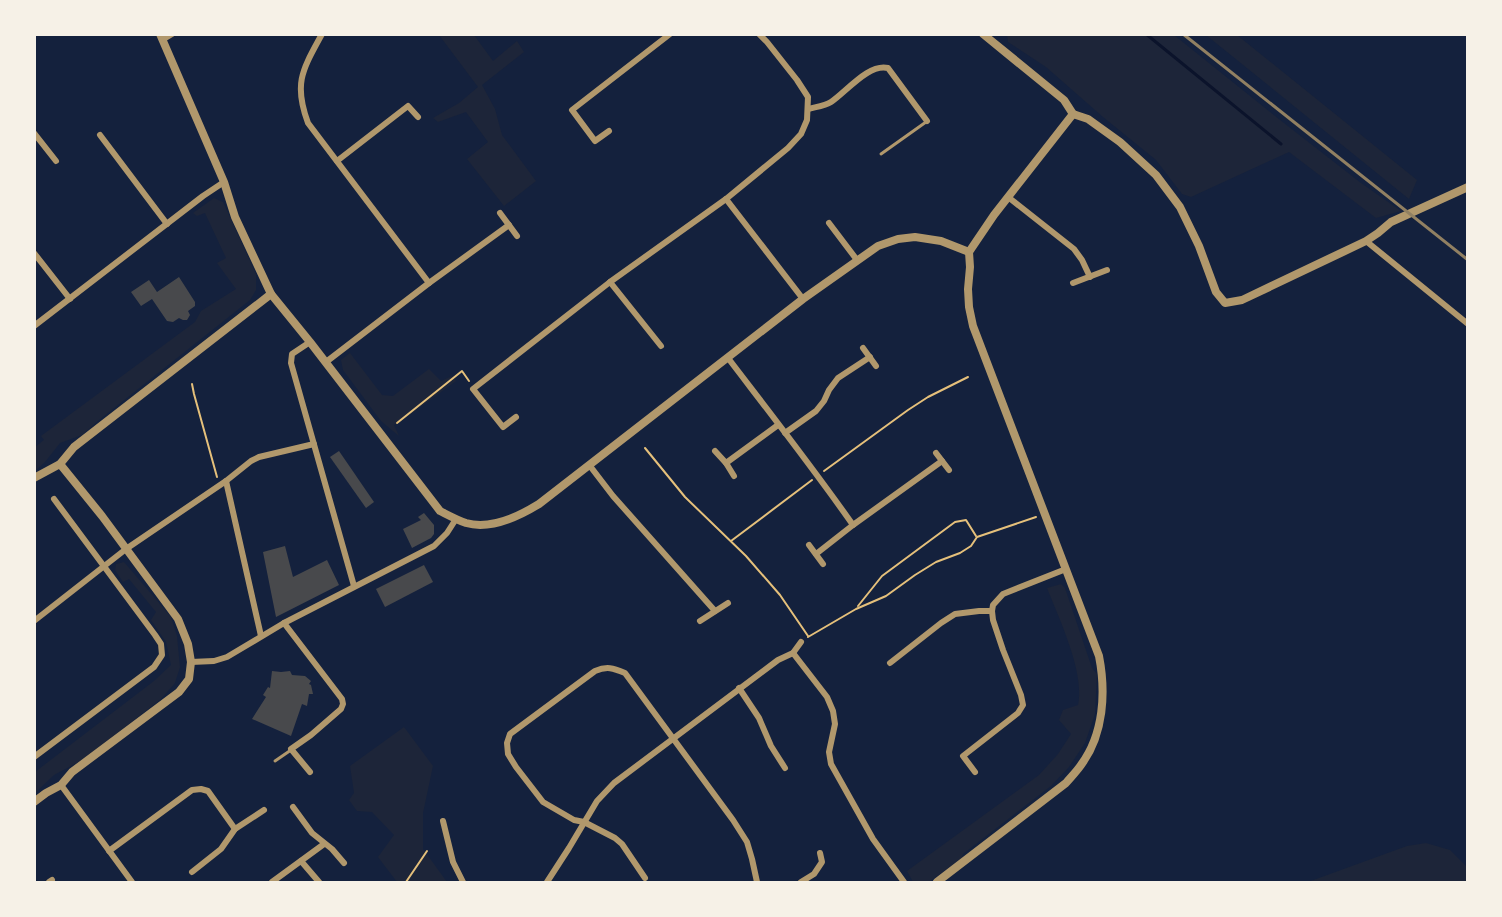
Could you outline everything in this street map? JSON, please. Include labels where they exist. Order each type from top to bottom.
[{"type":"street","points":[[172,34],[161,37],[224,182],[236,217],[271,294],[440,511],[456,519],[479,525],[509,520],[539,504],[803,299],[878,246],[898,239],[915,237],[941,241],[969,252]]},
{"type":"street","points":[[322,34],[302,75],[299,93],[308,123],[429,283]]},
{"type":"street","points":[[609,131],[595,141],[572,110],[670,34]]},
{"type":"street","points":[[516,417],[502,427],[473,388],[610,282],[726,199],[801,134],[807,120],[808,97],[759,34]]},
{"type":"street","points":[[983,34],[1064,100],[1073,114],[1088,118],[1120,142],[1156,175],[1180,207],[1199,246],[1216,292],[1225,303],[1242,300],[1366,241],[1390,222],[1467,187]]},
{"type":"street","points":[[808,110],[829,103],[870,70],[882,66],[888,68],[927,121]]},
{"type":"street","points":[[337,160],[408,106],[418,117]]},
{"type":"street","points":[[937,882],[1066,783],[1082,764],[1096,736],[1101,714],[1102,676],[1099,656],[973,326],[968,288],[969,252],[1008,197],[1073,114]]},
{"type":"street","points":[[35,135],[56,161]]},
{"type":"street","points":[[100,135],[167,224]]},
{"type":"street","points":[[34,326],[224,182]]},
{"type":"street","points":[[1008,197],[1074,249],[1090,277]]},
{"type":"street","points":[[726,199],[803,299]]},
{"type":"street","points":[[500,213],[518,236]]},
{"type":"street","points":[[829,223],[857,260]]},
{"type":"street","points":[[326,362],[509,225]]},
{"type":"street","points":[[1366,241],[1467,324]]},
{"type":"street","points":[[34,253],[70,299]]},
{"type":"street","points":[[1073,283],[1107,270]]},
{"type":"street","points":[[610,282],[661,346]]},
{"type":"street","points":[[34,478],[60,464],[74,447],[271,294]]},
{"type":"street","points":[[310,342],[292,354],[291,363],[354,586]]},
{"type":"street","points":[[863,348],[876,366]]},
{"type":"street","points":[[785,434],[816,411],[838,378],[870,357]]},
{"type":"street","points":[[728,358],[818,475],[853,525]]},
{"type":"street","points":[[726,463],[778,425]]},
{"type":"street","points":[[34,621],[126,549],[226,481],[250,461],[314,444]]},
{"type":"street","points":[[715,451],[734,476]]},
{"type":"street","points":[[936,453],[949,470]]},
{"type":"street","points":[[816,554],[942,461]]},
{"type":"street","points":[[34,802],[61,785],[72,772],[179,692],[189,679],[191,662],[188,644],[178,619],[102,516],[60,464]]},
{"type":"street","points":[[590,466],[613,496],[715,611]]},
{"type":"street","points":[[226,481],[261,636]]},
{"type":"street","points":[[34,757],[154,667],[162,655],[161,644],[54,499]]},
{"type":"street","points":[[191,662],[214,661],[226,657],[284,623],[434,546],[447,533],[456,519]]},
{"type":"street","points":[[808,545],[823,564]]},
{"type":"street","points":[[975,772],[963,756],[1018,713],[1023,705],[1022,695],[993,620],[993,605],[1004,594],[1065,569]]},
{"type":"street","points":[[700,621],[728,603]]},
{"type":"street","points":[[890,663],[955,614],[992,611]]},
{"type":"street","points":[[284,623],[342,699],[343,704],[341,709],[311,735],[291,749],[310,772]]},
{"type":"street","points":[[547,882],[597,801],[614,783],[739,688],[778,660],[793,653],[801,642]]},
{"type":"street","points":[[793,653],[827,697],[833,711],[835,724],[829,752],[831,764],[873,839],[904,882]]},
{"type":"street","points":[[645,878],[622,844],[615,838],[584,822],[574,820],[543,802],[508,754],[507,743],[510,734],[595,671],[604,667],[625,673],[733,820],[737,832],[747,842],[757,882]]},
{"type":"street","points":[[739,688],[759,718],[771,746],[785,768]]},
{"type":"street","points":[[61,785],[132,882]]},
{"type":"street","points":[[109,851],[192,790],[208,791],[235,829]]},
{"type":"street","points":[[293,807],[312,833],[332,849],[344,863]]},
{"type":"street","points":[[192,873],[221,849],[235,829],[264,810]]},
{"type":"street","points":[[442,821],[453,862],[463,882]]},
{"type":"street","points":[[272,882],[324,844]]},
{"type":"street","points":[[801,882],[814,874],[822,862],[820,853]]},
{"type":"street","points":[[301,861],[319,882]]},
{"type":"lane","points":[[881,154],[927,121]]},
{"type":"lane","points":[[275,761],[291,749]]},
{"type":"path","points":[[397,423],[462,371],[473,388]]},
{"type":"path","points":[[731,542],[908,410],[968,377]]},
{"type":"path","points":[[192,384],[219,485]]},
{"type":"path","points":[[645,448],[685,497],[746,556],[780,595],[808,637]]},
{"type":"path","points":[[801,642],[856,609],[886,596],[936,562],[960,553],[971,546],[977,537],[1045,514]]},
{"type":"path","points":[[856,609],[882,576],[955,522],[966,520],[977,537]]},
{"type":"path","points":[[406,882],[427,851]]},
{"type":"shaded area","points":[[439,35],[474,35],[493,61],[517,41],[524,52],[482,85],[495,109],[502,135],[536,181],[504,206],[467,159],[488,142],[466,112],[438,122],[433,118],[459,103],[478,87]]},
{"type":"shaded area","points":[[1007,35],[1174,35],[1361,183],[1401,211],[1376,218],[1289,152],[1191,197],[1182,194],[1156,160],[1046,67],[1008,42]]},
{"type":"shaded area","points":[[1206,35],[1237,35],[1417,180],[1409,199]]},
{"type":"shaded area","points":[[214,198],[223,202],[256,274],[256,290],[250,300],[82,435],[60,443],[35,471],[35,447],[44,440],[41,436],[195,322],[201,311],[236,289],[217,263],[226,258],[205,213],[197,216],[193,213]]},
{"type":"shaded area","points":[[350,353],[382,395],[393,396],[429,369],[441,381],[452,376],[456,381],[394,425],[399,436],[381,421],[343,370],[341,360]]},
{"type":"shaded area","points":[[124,562],[171,617],[177,636],[180,667],[175,683],[161,699],[84,759],[54,775],[35,793],[35,772],[154,681],[171,665],[166,642],[151,620],[156,612],[129,579],[123,582],[115,570],[116,564]]},
{"type":"shaded area","points":[[1061,584],[1065,588],[1092,668],[1097,674],[1095,714],[1085,743],[1069,767],[1051,786],[963,854],[962,858],[929,882],[913,882],[907,871],[1039,775],[1058,754],[1071,734],[1059,720],[1063,710],[1078,705],[1078,677],[1070,646],[1047,588]]},
{"type":"shaded area","points":[[404,727],[433,766],[423,813],[423,849],[447,882],[397,882],[378,857],[394,835],[372,812],[357,811],[349,800],[354,793],[350,766]]},
{"type":"shaded area","points":[[1426,843],[1450,850],[1467,867],[1467,882],[1308,882],[1407,846]]},
{"type":"building","points":[[179,277],[195,302],[195,306],[188,311],[190,315],[187,320],[179,318],[173,322],[167,321],[152,299],[141,306],[131,292],[149,280],[157,292]]},
{"type":"building","points":[[339,451],[374,502],[366,508],[330,457]]},
{"type":"building","points":[[424,513],[434,525],[434,534],[412,548],[403,529],[421,520],[418,517]]},
{"type":"building","points":[[285,546],[293,577],[327,560],[339,585],[276,617],[263,552]]},
{"type":"building","points":[[424,565],[433,582],[385,607],[376,589]]},
{"type":"building","points":[[272,671],[290,671],[292,675],[305,676],[311,681],[309,684],[313,694],[309,694],[307,706],[302,704],[291,736],[252,719],[266,697],[263,695],[268,687],[270,688]]},
{"type":"waterway","points":[[1146,34],[1281,144]]},
{"type":"railway","points":[[1183,34],[1468,260]]}]
